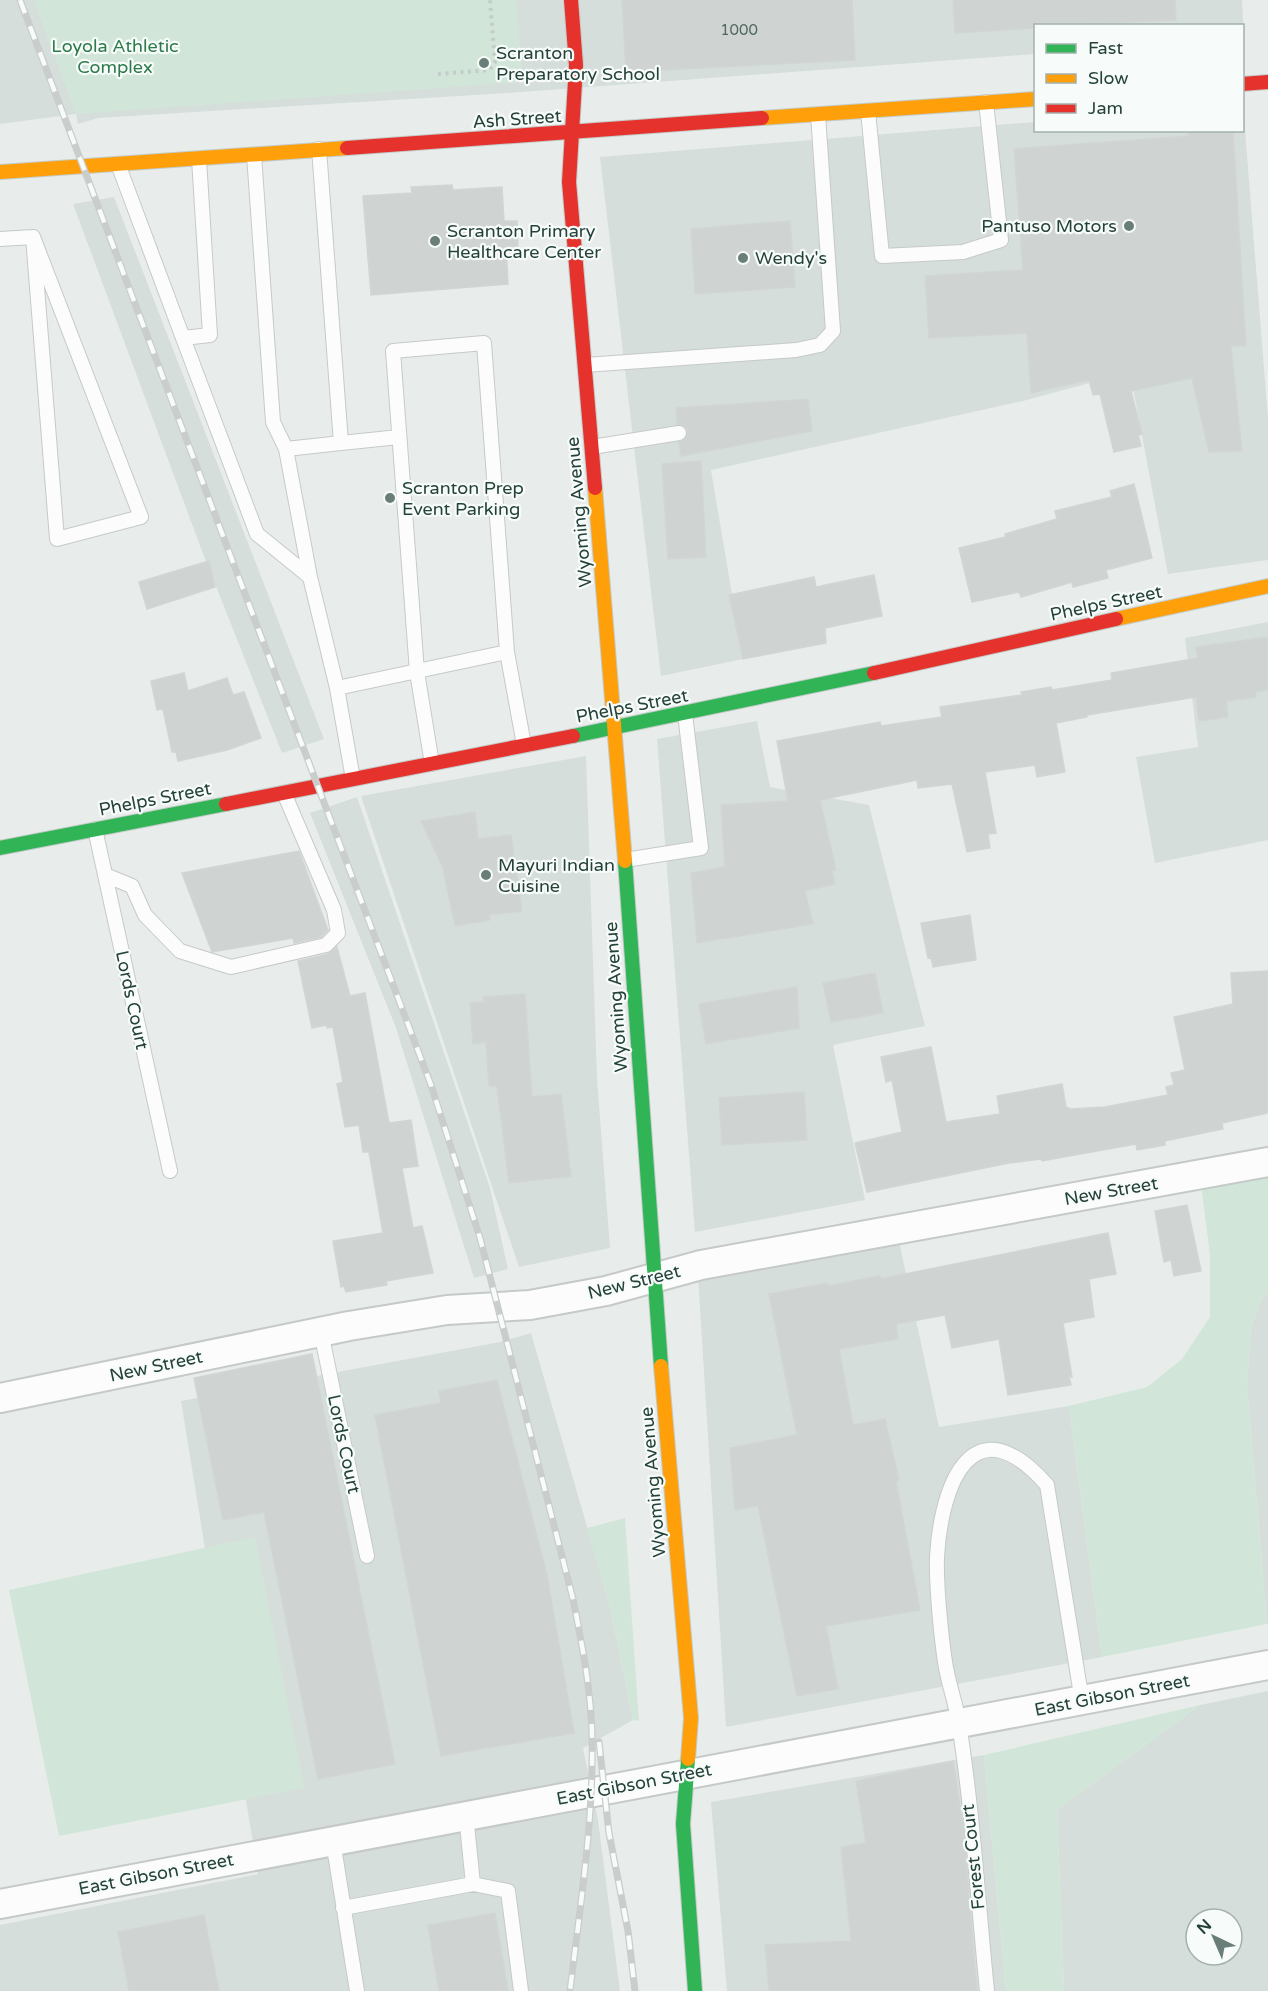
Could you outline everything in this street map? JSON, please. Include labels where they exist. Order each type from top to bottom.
[{"type":"street","name":"Wyoming Avenue","points":[[571,0],[576,65],[569,182],[616,727],[653,1278],[691,1718],[683,1824],[695,1991]]},
{"type":"street","points":[[1244,84],[1268,82]]},
{"type":"street","name":"Ash Street","points":[[0,172],[1034,99]]},
{"type":"street","name":"Phelps Street","points":[[0,848],[686,714],[1268,586]]},
{"type":"street","name":"New Street","points":[[0,1398],[321,1332],[447,1310],[530,1305],[606,1290],[701,1265],[1268,1162]]},
{"type":"street","name":"East Gibson Street","points":[[0,1904],[1268,1665]]},
{"type":"lane","points":[[867,111],[882,256],[963,252],[1001,240],[986,102]]},
{"type":"lane","points":[[585,365],[795,350],[820,345],[833,331],[818,114]]},
{"type":"lane","points":[[319,149],[341,443]]},
{"type":"lane","points":[[254,154],[273,422],[286,449],[310,577],[337,688],[353,779]]},
{"type":"lane","points":[[183,338],[210,335],[199,159]]},
{"type":"lane","points":[[118,164],[257,534],[310,577]]},
{"type":"lane","points":[[33,237],[141,517],[57,539],[54,505],[33,237]]},
{"type":"lane","points":[[0,239],[33,237]]},
{"type":"lane","points":[[432,764],[417,672],[393,351],[484,343],[507,652],[524,745]]},
{"type":"lane","points":[[592,447],[678,434]]},
{"type":"lane","points":[[286,449],[399,437]]},
{"type":"lane","points":[[337,688],[507,652]]},
{"type":"lane","points":[[625,860],[701,848],[686,714]]},
{"type":"lane","points":[[105,875],[132,886],[145,915],[180,951],[231,967],[326,945],[338,933],[334,910],[284,792]]},
{"type":"lane","name":"Lords Court","points":[[94,829],[170,1171]]},
{"type":"lane","name":"Lords Court","points":[[321,1332],[367,1557]]},
{"type":"lane","name":"Forest Court","points":[[987,1991],[959,1723],[945,1662],[937,1558],[946,1497],[964,1463],[981,1449],[996,1448],[1015,1455],[1030,1465],[1047,1485],[1082,1701]]},
{"type":"lane","points":[[466,1815],[473,1884]]},
{"type":"lane","points":[[333,1840],[357,1991]]},
{"type":"lane","points":[[344,1908],[473,1884],[508,1891],[521,1991]]},
{"type":"path","points":[[438,74],[489,70],[495,62],[490,0]]},
{"type":"shaded area","name":"Scranton Preparatory School","points":[[0,0],[1242,0],[1243,24],[1034,24],[1034,54],[508,93],[98,118],[78,124],[76,114],[0,124]]},
{"type":"shaded area","points":[[1244,118],[1268,418],[1268,560],[1168,574],[1130,372],[1023,401],[711,470],[743,659],[661,676],[600,157],[1034,122],[1034,132],[1244,132]]},
{"type":"shaded area","points":[[114,197],[324,739],[282,753],[202,551],[73,204]]},
{"type":"shaded area","points":[[1268,622],[1268,840],[1155,863],[1136,757],[1198,747],[1185,638]]},
{"type":"shaded area","points":[[757,721],[770,787],[869,805],[925,1026],[833,1045],[865,1200],[695,1232],[657,739]]},
{"type":"shaded area","points":[[586,756],[597,1078],[610,1248],[519,1267],[361,796]]},
{"type":"shaded area","points":[[357,797],[490,1188],[508,1269],[474,1278],[396,1028],[310,813]]},
{"type":"shaded area","points":[[899,1241],[939,1427],[1069,1406],[1102,1657],[726,1727],[698,1276]]},
{"type":"shaded area","points":[[1268,1291],[1267,1624],[1247,1386],[1251,1327],[1262,1298]]},
{"type":"shaded area","points":[[531,1333],[610,1606],[633,1720],[583,1748],[598,1820],[620,1991],[0,1991],[0,1925],[258,1874],[181,1401],[500,1342]]},
{"type":"shaded area","points":[[1268,1691],[1268,1991],[1064,1991],[1057,1810],[1200,1705]]},
{"type":"shaded area","points":[[984,1755],[1006,1991],[727,1991],[711,1802]]},
{"type":"green space","name":"Loyola Athletic Complex","points":[[34,0],[516,0],[523,82],[76,114]]},
{"type":"green space","points":[[1268,1174],[1268,1291],[1262,1298],[1251,1327],[1247,1386],[1267,1624],[1102,1657],[1069,1406],[1147,1387],[1182,1359],[1210,1317],[1210,1255],[1201,1185]]},
{"type":"green space","points":[[625,1518],[639,1721],[633,1720],[610,1606],[587,1528]]},
{"type":"green space","points":[[255,1537],[304,1788],[59,1836],[9,1590]]},
{"type":"green space","points":[[1200,1705],[1057,1810],[1064,1991],[1006,1991],[984,1755]]},
{"type":"building","name":"Scranton Preparatory School","points":[[622,0],[852,0],[855,60],[626,72]]},
{"type":"building","points":[[953,0],[1175,0],[1176,20],[1034,24],[1034,28],[955,33]]},
{"type":"building","name":"Pantuso Motors","points":[[1188,132],[1233,132],[1246,346],[1231,346],[1242,451],[1209,452],[1192,378],[1131,391],[1142,434],[1138,435],[1141,446],[1114,452],[1100,394],[1093,395],[1089,380],[1031,393],[1027,333],[929,338],[925,276],[1023,270],[1014,149],[1188,136]]},
{"type":"building","name":"Scranton Primary Healthcare Center","points":[[452,185],[453,190],[502,187],[504,221],[517,221],[518,246],[506,247],[508,284],[371,295],[363,196],[412,193],[411,187]]},
{"type":"building","name":"Wendy's","points":[[790,221],[795,287],[695,294],[691,229]]},
{"type":"building","points":[[808,399],[812,431],[681,456],[679,442],[685,440],[688,432],[686,427],[677,424],[676,408]]},
{"type":"building","points":[[701,461],[706,557],[668,559],[662,464]]},
{"type":"building","points":[[1134,484],[1152,558],[1106,570],[1108,578],[1073,587],[1072,582],[1021,597],[1019,592],[972,602],[959,548],[1006,537],[1005,534],[1057,519],[1055,511],[1112,497],[1110,491]]},
{"type":"building","points":[[209,561],[215,587],[147,609],[139,582]]},
{"type":"building","points":[[874,575],[882,616],[825,628],[826,643],[743,659],[729,595],[814,577],[816,587]]},
{"type":"building","points":[[1268,637],[1268,690],[1255,692],[1256,697],[1226,701],[1228,717],[1199,721],[1196,697],[1087,715],[1087,717],[1056,723],[1065,772],[1037,777],[1035,765],[985,772],[996,833],[988,834],[990,848],[967,852],[952,784],[918,788],[917,780],[820,800],[836,870],[832,871],[835,884],[805,891],[813,924],[697,943],[691,873],[725,867],[721,805],[788,801],[777,741],[880,722],[881,726],[942,717],[940,707],[1022,695],[1021,692],[1051,687],[1052,690],[1112,680],[1111,673],[1198,658],[1196,647]]},
{"type":"building","points":[[184,673],[188,691],[227,678],[233,695],[244,692],[261,738],[227,750],[178,761],[176,752],[172,752],[163,709],[157,710],[151,681]]},
{"type":"building","name":"Mayuri Indian Cuisine","points":[[475,812],[478,839],[511,835],[522,911],[489,915],[490,920],[455,926],[443,868],[421,821]]},
{"type":"building","points":[[299,851],[328,930],[321,937],[294,943],[293,938],[212,952],[182,873]]},
{"type":"building","points":[[970,915],[976,960],[933,967],[931,957],[928,958],[921,923]]},
{"type":"building","points":[[337,947],[350,996],[365,993],[389,1123],[411,1120],[418,1166],[402,1168],[413,1228],[422,1226],[433,1273],[386,1281],[387,1285],[346,1292],[344,1286],[341,1287],[333,1241],[383,1233],[369,1152],[363,1152],[359,1125],[345,1127],[337,1084],[343,1082],[333,1027],[327,1028],[326,1025],[312,1028],[298,961],[328,954]]},
{"type":"building","points":[[1268,971],[1268,1113],[1222,1123],[1223,1129],[1165,1141],[1165,1145],[1137,1150],[1136,1144],[1042,1161],[1041,1159],[1009,1163],[867,1192],[855,1143],[902,1132],[892,1080],[886,1082],[881,1057],[931,1047],[946,1122],[1000,1114],[997,1096],[1062,1084],[1066,1107],[1071,1109],[1105,1107],[1168,1095],[1166,1087],[1174,1085],[1171,1073],[1185,1070],[1174,1017],[1233,1004],[1231,973]]},
{"type":"building","points":[[875,973],[883,1013],[831,1022],[823,983]]},
{"type":"building","points":[[797,987],[799,1028],[706,1044],[699,1004]]},
{"type":"building","points":[[525,994],[532,1097],[561,1094],[571,1176],[509,1183],[497,1086],[489,1086],[486,1042],[473,1044],[470,1003],[484,1002],[483,997]]},
{"type":"building","points":[[804,1092],[807,1140],[722,1145],[719,1098]]},
{"type":"building","points":[[1187,1205],[1201,1271],[1174,1276],[1171,1260],[1164,1262],[1155,1211]]},
{"type":"building","points":[[1108,1233],[1116,1274],[1089,1279],[1094,1317],[1063,1323],[1072,1377],[1069,1377],[1071,1385],[1008,1395],[999,1339],[952,1348],[945,1315],[896,1324],[898,1339],[839,1349],[853,1425],[885,1419],[899,1480],[896,1481],[920,1610],[826,1626],[838,1689],[797,1696],[758,1506],[735,1510],[730,1448],[797,1435],[769,1294],[827,1283],[827,1286],[880,1276],[880,1279]]},
{"type":"building","points":[[312,1354],[395,1764],[318,1779],[264,1512],[223,1520],[194,1378]]},
{"type":"building","points":[[497,1380],[547,1575],[574,1733],[441,1756],[375,1415],[441,1403],[439,1391]]},
{"type":"building","points":[[953,1761],[963,1825],[977,1991],[769,1991],[765,1945],[851,1941],[841,1847],[866,1843],[856,1781]]},
{"type":"building","points":[[495,1913],[508,1991],[439,1991],[428,1925]]},
{"type":"building","points":[[204,1915],[219,1991],[129,1991],[118,1932]]},
{"type":"railway","points":[[20,0],[431,1085],[480,1238],[573,1599],[588,1684],[592,1735],[591,1799],[586,1863],[570,1991]]},
{"type":"railway","points":[[599,1742],[609,1833],[628,1931],[635,1991]]},
{"type":"traffic: fast","points":[[573,736],[874,673]]},
{"type":"traffic: fast","points":[[0,848],[226,804]]},
{"type":"traffic: fast","points":[[625,861],[661,1366]]},
{"type":"traffic: fast","points":[[688,1759],[683,1824],[695,1991]]},
{"type":"traffic: slow","points":[[762,118],[1034,99]]},
{"type":"traffic: slow","points":[[0,172],[347,148]]},
{"type":"traffic: slow","points":[[595,488],[625,861]]},
{"type":"traffic: slow","points":[[1116,619],[1268,586]]},
{"type":"traffic: slow","points":[[661,1366],[691,1718],[688,1759]]},
{"type":"traffic: jam","points":[[571,0],[576,65],[569,182],[595,488]]},
{"type":"traffic: jam","points":[[1244,84],[1268,82]]},
{"type":"traffic: jam","points":[[347,148],[762,118]]},
{"type":"traffic: jam","points":[[874,673],[1116,619]]},
{"type":"traffic: jam","points":[[226,804],[573,736]]},
{"type":"place","name":"Scranton Preparatory School","points":[[484,63]]},
{"type":"place","name":"Pantuso Motors","points":[[1129,226]]},
{"type":"place","name":"Scranton Primary Healthcare Center","points":[[435,241]]},
{"type":"place","name":"Wendy's","points":[[743,258]]},
{"type":"place","name":"Scranton Prep Event Parking","points":[[390,498]]},
{"type":"place","name":"Mayuri Indian Cuisine","points":[[486,875]]}]
